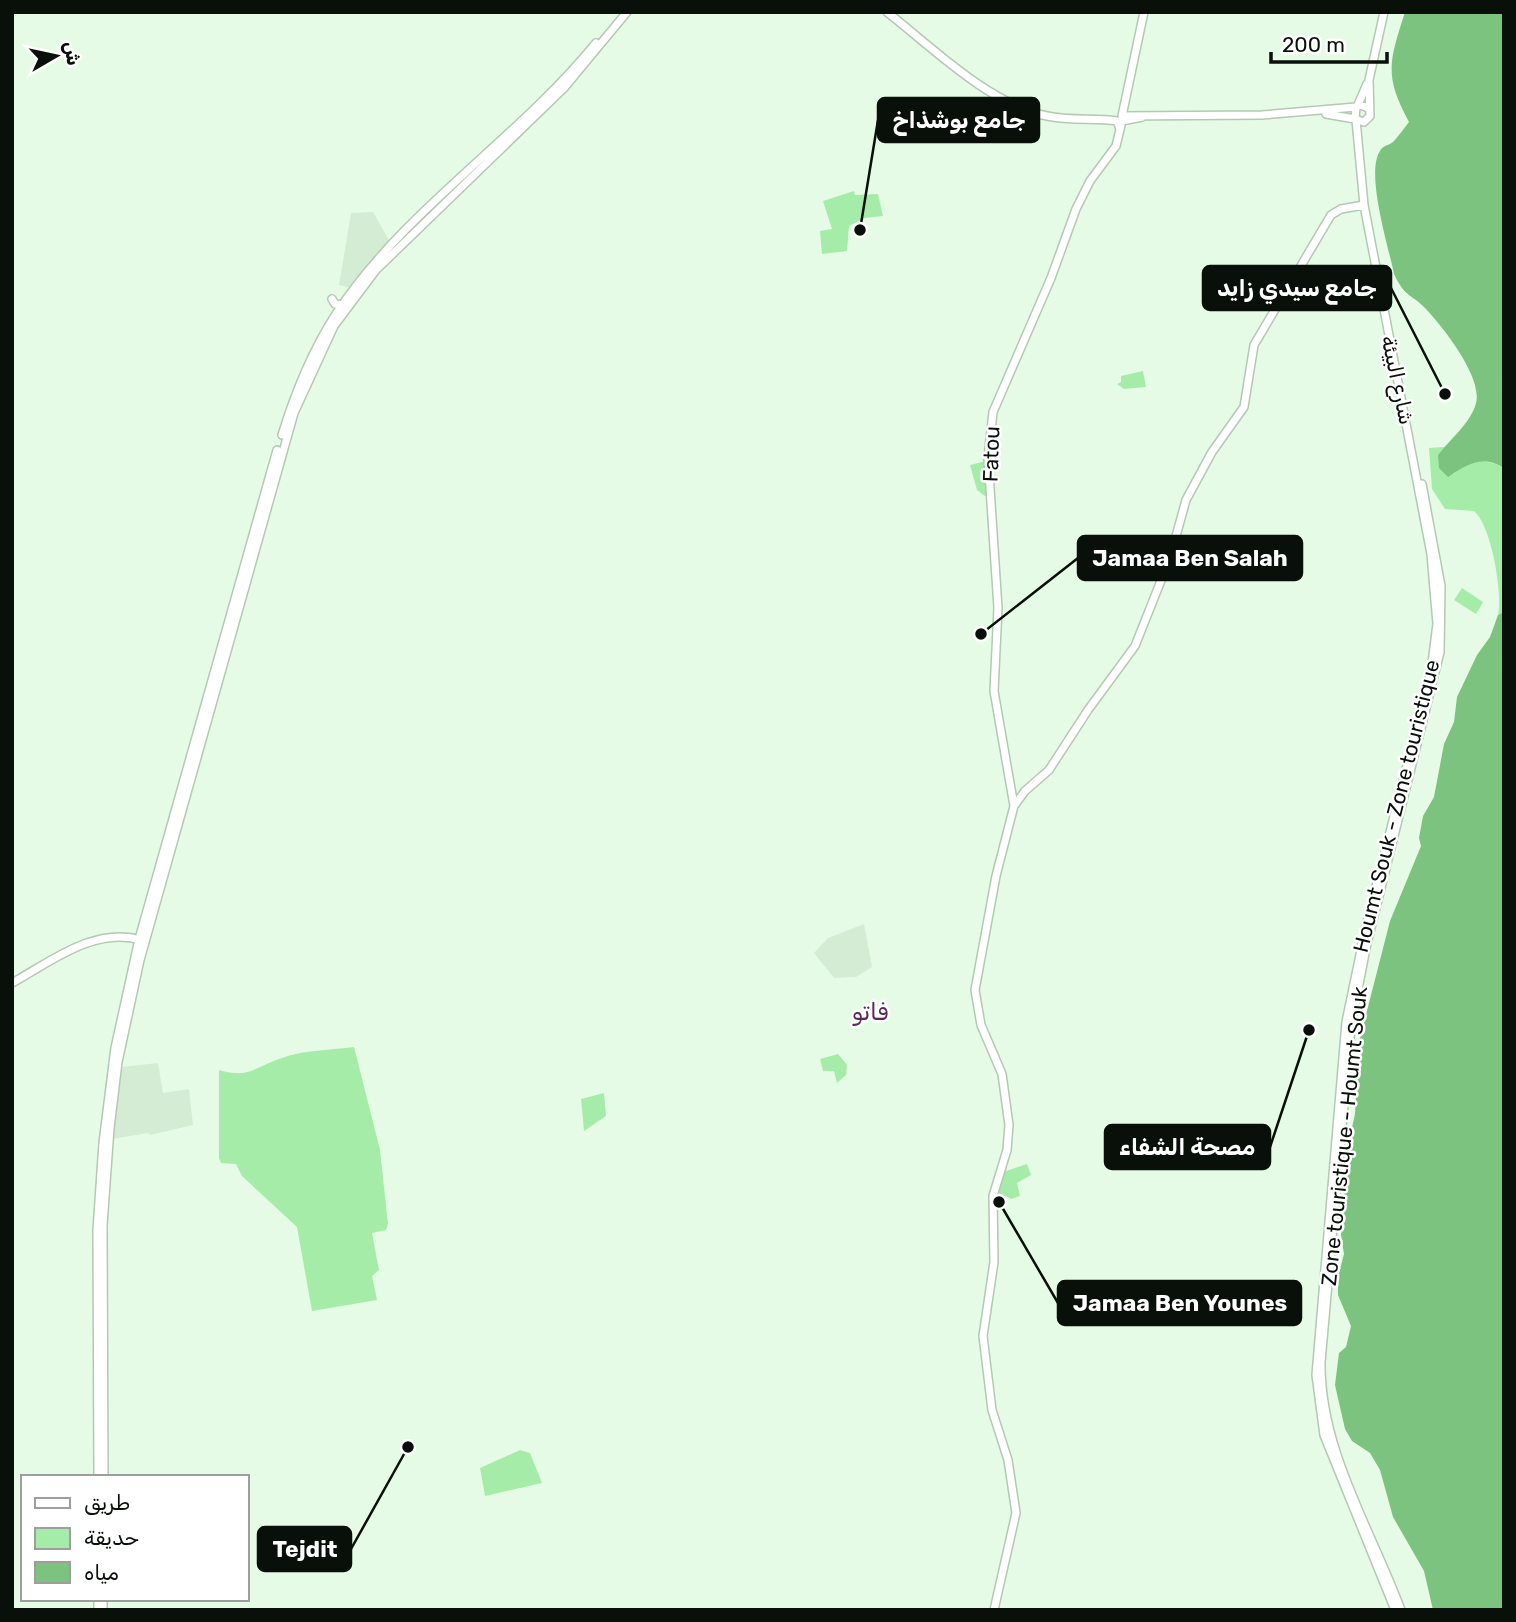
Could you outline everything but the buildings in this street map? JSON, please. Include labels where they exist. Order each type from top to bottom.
[{"type":"main road","points":[[98,1475],[100,1246],[106,1106],[119,1025],[139,937],[192,765],[272,475],[305,372],[343,304],[374,268],[560,85],[621,12]]},
{"type":"main road","points":[[497,149],[564,88],[627,12]]},
{"type":"main road","points":[[887,12],[978,84],[1011,105],[1052,117],[1120,120],[1368,108],[1369,80],[1384,12]]},
{"type":"main road","name":"Fatou","points":[[994,1610],[1016,1513],[1008,1460],[992,1410],[984,1344],[995,1262],[993,1196],[1009,1135],[1002,1074],[987,1040],[977,1006],[975,975],[1014,806],[994,691],[998,608],[989,485],[991,421],[1051,278],[1076,209],[1090,181],[1114,150],[1144,12]]},
{"type":"main road","points":[[1356,107],[1369,80]]},
{"type":"main road","name":"شارع البيئة","points":[[1356,107],[1364,205],[1412,450]]},
{"type":"main road","name":"شارع البيئة","points":[[1361,144],[1368,108]]},
{"type":"main road","points":[[1315,112],[1361,122],[1368,119]]},
{"type":"main road","name":"Fatou","points":[[1014,806],[1025,791],[1049,770],[1080,721],[1135,646],[1170,558],[1186,500],[1212,452],[1244,407],[1252,351],[1324,224],[1341,209],[1364,205]]},
{"type":"main road","points":[[272,475],[318,356],[340,317],[374,268]]},
{"type":"main road","points":[[332,299],[335,304],[343,304]]},
{"type":"main road","name":"Houmt Souk - Zone touristique","points":[[1395,1610],[1355,1504],[1322,1428],[1316,1393],[1316,1353],[1346,1022],[1356,966],[1431,671],[1436,640],[1434,576],[1412,450]]},
{"type":"main road","points":[[1013,791],[1017,794],[1025,791]]},
{"type":"main road","points":[[12,983],[83,945],[113,936],[139,937]]},
{"type":"main road","points":[[100,1246],[104,1475]]},
{"type":"main road","points":[[1355,1504],[1401,1610]]},
{"type":"shaded area","points":[[373,212],[390,242],[351,288],[339,285],[351,213]]},
{"type":"shaded area","points":[[864,924],[872,967],[856,977],[834,978],[814,953],[828,938]]},
{"type":"shaded area","points":[[158,1063],[163,1093],[189,1089],[193,1125],[150,1135],[148,1133],[112,1139],[121,1067]]},
{"type":"green space","points":[[854,191],[855,195],[878,194],[883,216],[865,218],[849,226],[847,251],[822,254],[820,231],[832,229],[823,201]]},
{"type":"green space","points":[[1143,371],[1146,387],[1124,389],[1117,384],[1121,382],[1121,376]]},
{"type":"green space","points":[[1444,447],[1438,455],[1454,474],[1458,468],[1477,461],[1504,468],[1504,612],[1498,615],[1499,591],[1486,530],[1474,511],[1445,509],[1432,489],[1429,448]]},
{"type":"green space","points":[[986,461],[985,496],[977,490],[970,465]]},
{"type":"green space","points":[[1462,588],[1483,602],[1476,614],[1454,600]]},
{"type":"green space","points":[[354,1047],[380,1150],[388,1224],[386,1230],[372,1233],[379,1270],[372,1276],[377,1300],[312,1311],[297,1227],[242,1176],[236,1164],[221,1163],[219,1158],[219,1070],[245,1073],[290,1055]]},
{"type":"green space","points":[[838,1054],[847,1065],[846,1075],[837,1083],[834,1071],[823,1071],[820,1059]]},
{"type":"green space","points":[[604,1093],[606,1116],[584,1131],[581,1099]]},
{"type":"green space","points":[[1027,1164],[1031,1175],[1017,1183],[1020,1196],[1011,1199],[996,1196],[1003,1172]]},
{"type":"green space","points":[[520,1450],[530,1453],[542,1483],[485,1496],[480,1468]]},
{"type":"water","points":[[1405,12],[1504,12],[1504,468],[1489,462],[1474,463],[1448,477],[1439,468],[1438,455],[1465,424],[1473,410],[1477,393],[1474,380],[1460,353],[1442,328],[1421,304],[1405,292],[1394,274],[1383,229],[1375,176],[1380,151],[1393,142],[1409,122],[1396,92],[1392,68],[1395,44]]},
{"type":"water","points":[[1504,612],[1504,1610],[1433,1610],[1424,1571],[1393,1517],[1380,1470],[1370,1453],[1352,1441],[1345,1429],[1335,1385],[1339,1353],[1346,1347],[1351,1326],[1338,1295],[1338,1277],[1344,1254],[1341,1235],[1346,1155],[1355,1114],[1359,1042],[1390,921],[1421,846],[1419,838],[1423,816],[1434,797],[1444,744],[1454,722],[1457,697],[1477,655],[1490,637],[1498,615]]},
{"type":"place","name":"جامع بوشذاخ","points":[[860,230]]},
{"type":"place","name":"جامع سيدي زايد","points":[[1445,394]]},
{"type":"place","name":"Jamaa Ben Salah","points":[[981,634]]},
{"type":"place","name":"مصحة الشفاء","points":[[1309,1030]]},
{"type":"place","name":"Jamaa Ben Younes","points":[[999,1202]]},
{"type":"place","name":"Tejdit","points":[[408,1447]]},
{"type":"district","name":"فاتو","points":[[870,1012]]}]
